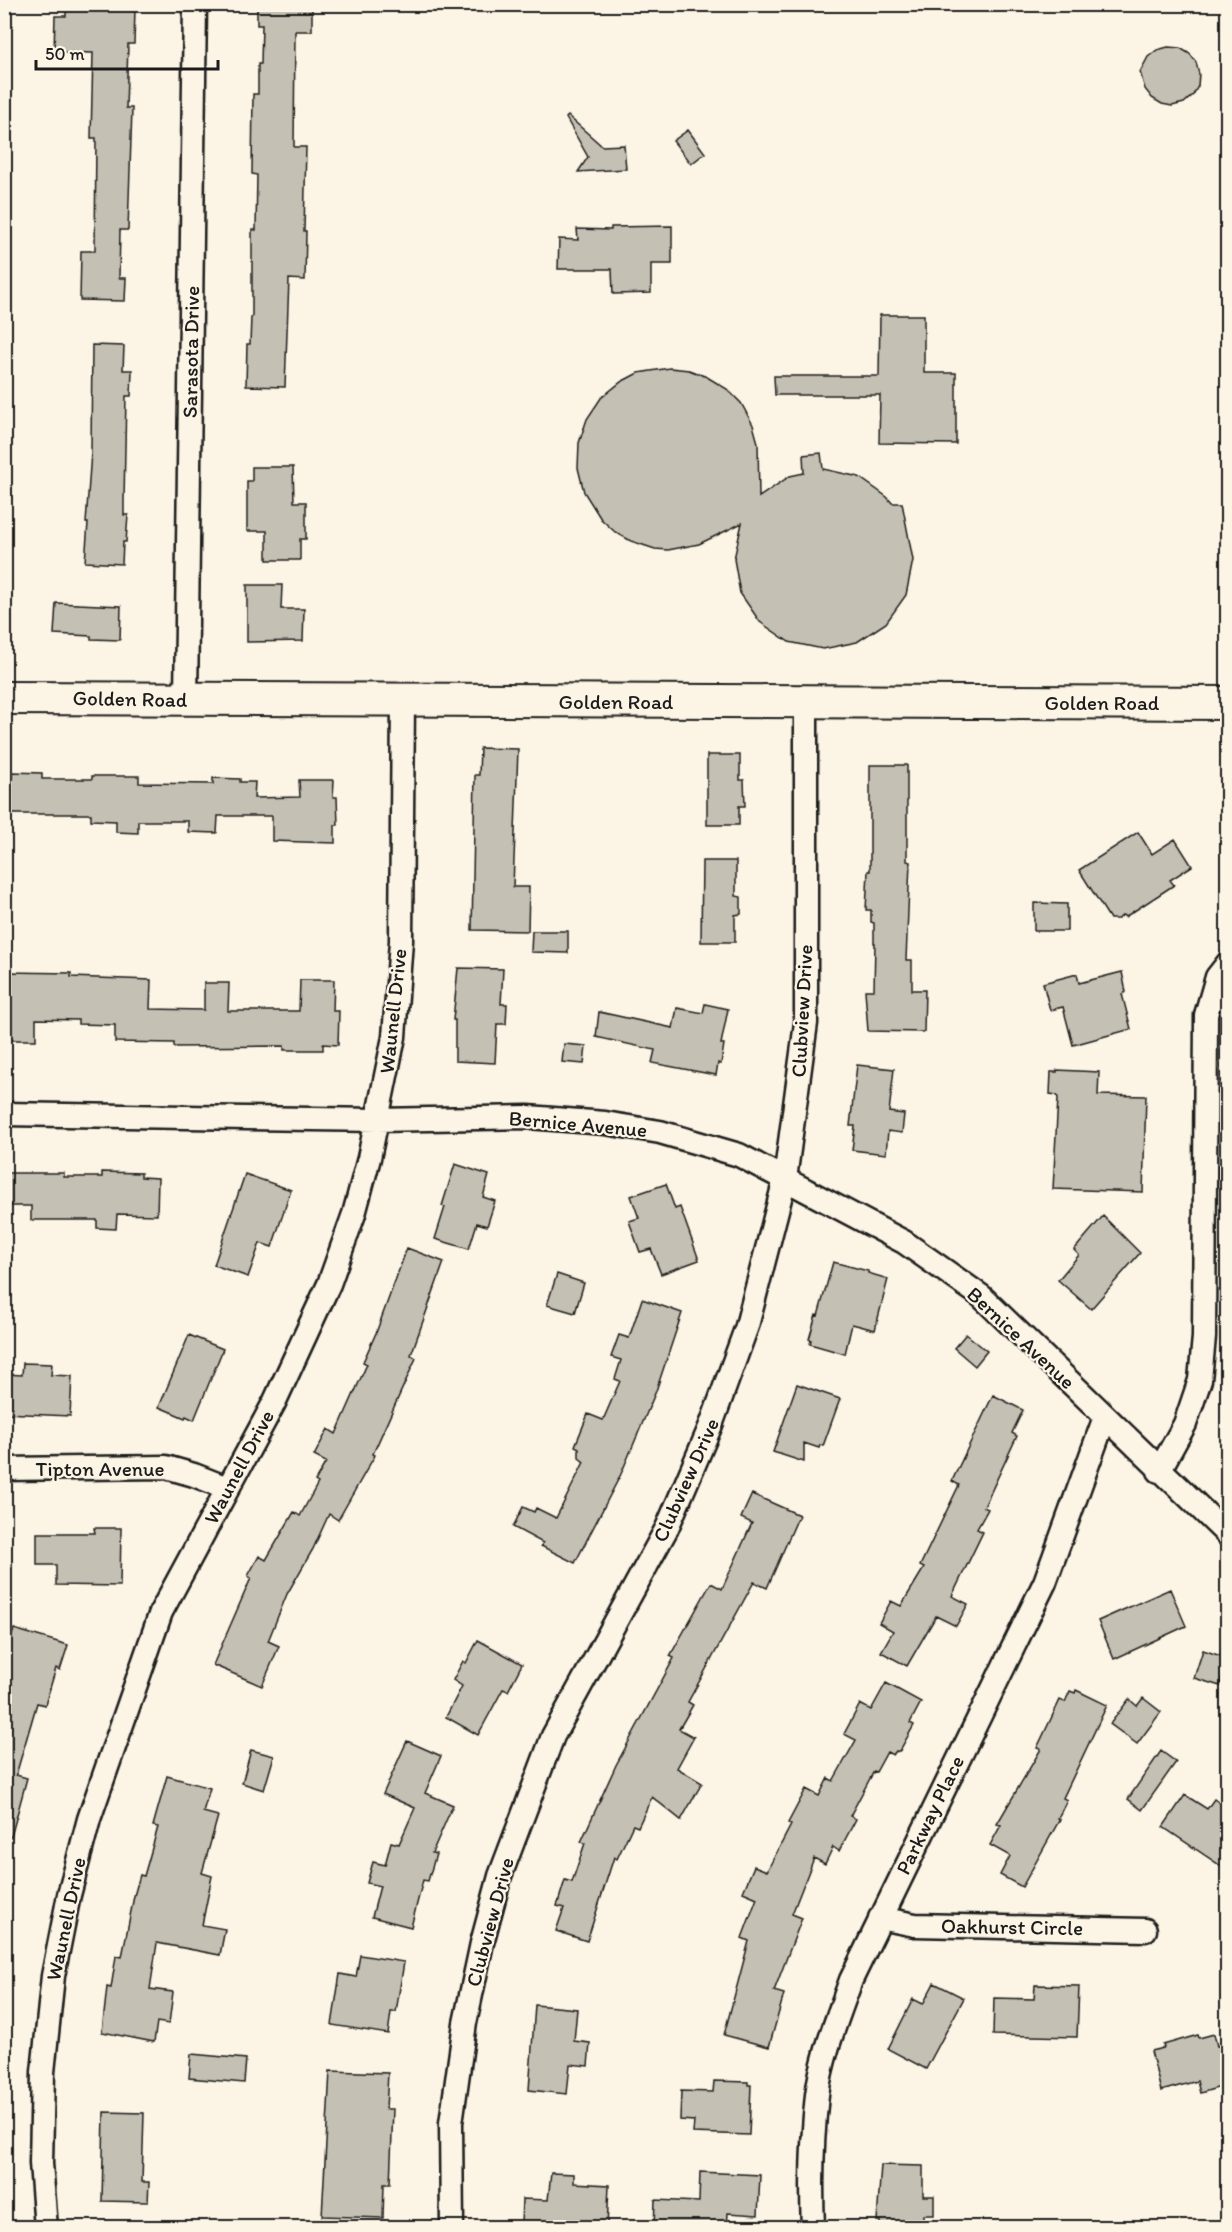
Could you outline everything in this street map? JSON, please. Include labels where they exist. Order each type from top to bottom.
[{"type":"street","name":"Sarasota Drive","points":[[186,700],[195,4]]},
{"type":"street","name":"Golden Road","points":[[4,698],[1227,703]]},
{"type":"street","name":"Waunell Drive","points":[[46,2228],[41,2163],[43,2072],[53,1976],[69,1895],[89,1819],[161,1612],[274,1403],[329,1284],[354,1214],[378,1120],[394,1037],[401,941],[403,701]]},
{"type":"street","name":"Clubview Drive","points":[[452,2228],[452,2123],[465,2023],[482,1943],[500,1875],[554,1736],[667,1528],[711,1425],[747,1326],[785,1179],[806,1023],[806,702]]},
{"type":"street","points":[[1159,1471],[1185,1424],[1200,1380],[1204,1337],[1206,1015],[1217,977],[1227,963]]},
{"type":"street","name":"Bernice Avenue","points":[[4,1114],[378,1120],[528,1117],[605,1123],[660,1131],[739,1155],[904,1242],[981,1296],[1227,1535]]},
{"type":"street","name":"Parkway Place","points":[[813,2228],[811,2180],[818,2093],[831,2034],[879,1918],[1045,1582],[1105,1417]]},
{"type":"street","name":"Tipton Avenue","points":[[4,1469],[166,1467],[194,1474],[227,1488]]},
{"type":"street","name":"Oakhurst Circle","points":[[879,1918],[915,1924],[1145,1930]]},
{"type":"shaded area","points":[[1222,5],[1228,5],[1227,303]]},
{"type":"building","points":[[66,4],[128,4],[128,9],[135,9],[134,44],[128,44],[126,108],[132,108],[128,230],[120,230],[119,278],[126,278],[125,301],[80,300],[81,251],[95,251],[96,138],[91,138],[93,53],[54,52],[55,16],[66,16]]},
{"type":"building","points":[[257,4],[312,4],[312,31],[295,31],[294,147],[306,147],[305,280],[289,279],[285,387],[246,386],[247,344],[250,344],[252,317],[252,230],[256,230],[257,175],[252,174],[253,94],[258,94],[258,64],[261,64],[262,25],[257,25]]},
{"type":"building","points":[[1168,47],[1180,48],[1190,54],[1196,62],[1199,74],[1198,86],[1193,95],[1184,103],[1172,106],[1162,104],[1152,98],[1145,89],[1140,72],[1148,57],[1157,50]]},
{"type":"building","points":[[568,116],[602,146],[624,145],[626,169],[578,172],[588,157],[566,118]]},
{"type":"building","points":[[688,130],[705,153],[691,164],[673,141]]},
{"type":"building","points":[[672,226],[672,264],[651,264],[651,293],[613,294],[612,269],[558,269],[559,239],[578,240],[577,229],[611,230],[611,227]]},
{"type":"building","points":[[880,315],[924,315],[924,373],[956,373],[956,444],[879,443],[880,395],[775,395],[774,376],[879,376]]},
{"type":"building","points":[[92,345],[124,346],[123,370],[132,370],[131,396],[126,396],[124,515],[128,515],[122,564],[85,562],[91,452]]},
{"type":"building","points":[[670,368],[689,370],[707,377],[727,389],[741,403],[753,425],[758,443],[759,497],[790,476],[804,473],[803,455],[821,453],[823,469],[859,477],[892,503],[902,503],[913,560],[906,595],[886,623],[857,642],[823,649],[789,642],[760,622],[740,593],[734,559],[742,523],[699,544],[668,550],[655,549],[631,541],[615,532],[601,519],[584,492],[578,468],[579,443],[587,419],[601,398],[621,382],[638,373]]},
{"type":"building","points":[[252,467],[293,467],[294,502],[306,502],[306,539],[300,539],[300,560],[267,560],[267,531],[247,531],[247,481],[252,481]]},
{"type":"building","points":[[247,585],[282,585],[281,609],[304,609],[303,641],[247,642]]},
{"type":"building","points":[[56,603],[121,606],[120,640],[54,634]]},
{"type":"building","points":[[480,748],[518,749],[513,887],[529,887],[528,931],[472,930],[475,775],[479,775]]},
{"type":"building","points":[[707,755],[740,755],[740,780],[744,780],[745,806],[739,806],[739,825],[707,825]]},
{"type":"building","points":[[870,765],[907,765],[907,861],[910,862],[906,960],[912,960],[912,990],[925,990],[924,1032],[868,1031],[865,990],[874,990],[875,943],[871,910],[866,910],[868,871],[870,871]]},
{"type":"building","points":[[12,772],[42,773],[42,779],[139,776],[139,783],[213,784],[213,778],[240,779],[240,782],[255,782],[254,798],[300,797],[299,780],[334,780],[333,797],[337,797],[338,825],[335,825],[335,843],[272,841],[272,816],[218,816],[217,833],[188,832],[188,821],[138,821],[138,833],[116,832],[116,821],[91,820],[91,814],[4,814],[4,778],[12,778]]},
{"type":"building","points":[[1138,832],[1152,854],[1175,839],[1192,866],[1170,880],[1174,885],[1125,917],[1123,915],[1118,919],[1110,919],[1079,870]]},
{"type":"building","points":[[702,861],[736,861],[736,896],[741,897],[741,914],[735,915],[735,942],[701,942]]},
{"type":"building","points":[[1034,903],[1067,904],[1067,931],[1034,931]]},
{"type":"building","points":[[532,931],[568,931],[568,953],[531,952]]},
{"type":"building","points":[[458,968],[503,969],[501,1004],[507,1004],[506,1024],[497,1024],[495,1063],[455,1061],[455,1020],[453,1020]]},
{"type":"building","points":[[4,972],[71,973],[71,977],[151,980],[150,1009],[204,1010],[204,983],[229,983],[228,1011],[299,1011],[300,980],[334,980],[333,1011],[339,1011],[338,1045],[323,1044],[323,1050],[284,1050],[284,1046],[174,1047],[174,1043],[115,1042],[115,1025],[78,1024],[78,1020],[36,1019],[36,1040],[4,1040]]},
{"type":"building","points":[[1122,972],[1126,992],[1122,994],[1131,1029],[1073,1045],[1063,1007],[1050,1010],[1043,983],[1077,974],[1079,983]]},
{"type":"building","points":[[705,1004],[728,1009],[721,1044],[724,1044],[721,1064],[718,1063],[716,1075],[652,1063],[655,1050],[596,1037],[599,1012],[673,1028],[677,1008],[703,1013]]},
{"type":"building","points":[[564,1044],[586,1046],[584,1064],[562,1062]]},
{"type":"building","points":[[857,1065],[894,1069],[889,1112],[904,1114],[902,1133],[888,1131],[886,1154],[852,1150],[855,1126],[850,1126]]},
{"type":"building","points":[[1057,1070],[1099,1072],[1098,1095],[1146,1096],[1143,1192],[1053,1189],[1058,1098],[1057,1095],[1050,1094],[1051,1072],[1057,1072]]},
{"type":"building","points":[[455,1164],[489,1175],[483,1197],[495,1201],[487,1226],[477,1223],[469,1249],[435,1239]]},
{"type":"building","points":[[102,1172],[141,1173],[141,1177],[158,1178],[157,1215],[117,1214],[116,1229],[97,1228],[97,1220],[31,1220],[31,1206],[4,1206],[4,1173],[64,1173],[64,1177],[102,1177]]},
{"type":"building","points":[[245,1174],[291,1190],[272,1247],[260,1243],[248,1277],[214,1265]]},
{"type":"building","points":[[666,1184],[675,1209],[680,1207],[699,1260],[661,1274],[651,1249],[640,1252],[629,1221],[639,1218],[631,1196]]},
{"type":"building","points":[[1103,1216],[1140,1253],[1091,1309],[1058,1280],[1079,1255],[1074,1250]]},
{"type":"building","points":[[407,1248],[444,1262],[411,1355],[416,1358],[373,1454],[375,1455],[338,1520],[329,1514],[313,1549],[287,1594],[268,1641],[279,1646],[262,1686],[213,1665],[251,1578],[248,1576],[259,1556],[266,1560],[294,1512],[300,1516],[318,1483],[315,1481],[326,1462],[314,1456],[328,1429],[336,1434],[367,1364],[363,1362]]},
{"type":"building","points":[[833,1262],[888,1279],[875,1330],[852,1324],[845,1354],[810,1344],[809,1339]]},
{"type":"building","points":[[557,1274],[584,1283],[575,1313],[547,1305]]},
{"type":"building","points":[[642,1299],[682,1313],[656,1391],[621,1474],[575,1563],[541,1546],[543,1543],[513,1527],[523,1507],[534,1512],[536,1508],[556,1518],[584,1462],[579,1458],[579,1448],[575,1446],[588,1414],[603,1420],[620,1381],[615,1379],[621,1360],[611,1357],[619,1335],[629,1338]]},
{"type":"building","points":[[966,1334],[987,1351],[975,1366],[954,1348]]},
{"type":"building","points":[[189,1335],[223,1349],[194,1420],[159,1407]]},
{"type":"building","points":[[23,1363],[52,1364],[51,1375],[72,1376],[70,1416],[4,1413],[4,1374],[22,1375]]},
{"type":"building","points":[[797,1384],[840,1399],[823,1446],[820,1445],[819,1448],[804,1443],[804,1462],[773,1452]]},
{"type":"building","points":[[993,1395],[1023,1410],[1012,1433],[1017,1436],[984,1507],[988,1509],[977,1529],[983,1532],[952,1596],[968,1604],[956,1626],[936,1616],[907,1666],[881,1652],[893,1631],[879,1623],[891,1601],[901,1606],[924,1568],[920,1566],[959,1485],[952,1481]]},
{"type":"building","points":[[752,1494],[799,1515],[767,1588],[754,1582],[688,1702],[693,1705],[679,1729],[694,1737],[677,1768],[702,1783],[681,1820],[652,1797],[638,1827],[633,1825],[617,1859],[614,1857],[587,1941],[556,1931],[564,1908],[557,1906],[565,1880],[572,1882],[585,1843],[581,1842],[616,1765],[674,1658],[670,1656],[711,1583],[722,1589],[752,1523],[741,1518]]},
{"type":"building","points":[[94,1528],[121,1528],[120,1586],[56,1585],[56,1565],[37,1565],[37,1533],[95,1533]]},
{"type":"building","points":[[1170,1589],[1186,1626],[1114,1659],[1098,1621]]},
{"type":"building","points":[[14,1629],[68,1645],[60,1670],[56,1668],[45,1705],[37,1703],[16,1775],[27,1778],[11,1837],[4,1836],[4,1661]]},
{"type":"building","points":[[478,1640],[522,1664],[508,1691],[503,1689],[478,1735],[446,1717],[462,1686],[453,1680],[463,1661],[466,1663]]},
{"type":"building","points":[[1203,1650],[1227,1658],[1220,1686],[1194,1678]]},
{"type":"building","points":[[886,1683],[921,1702],[910,1723],[914,1725],[899,1752],[896,1751],[893,1755],[887,1752],[876,1772],[874,1771],[850,1816],[856,1819],[839,1851],[833,1847],[825,1864],[814,1858],[792,1914],[802,1918],[774,1991],[784,1994],[769,2047],[724,2035],[749,1941],[742,1938],[757,1898],[743,1892],[754,1866],[767,1871],[791,1825],[788,1823],[806,1789],[819,1796],[828,1778],[833,1781],[856,1740],[844,1734],[860,1704],[871,1710]]},
{"type":"building","points":[[1076,1690],[1107,1705],[1063,1798],[1067,1800],[1058,1818],[1060,1819],[1022,1887],[1000,1875],[1010,1856],[990,1845],[1001,1825],[997,1824],[1041,1749],[1037,1748],[1060,1700],[1065,1702],[1070,1691],[1075,1693]]},
{"type":"building","points":[[1143,1698],[1161,1712],[1137,1744],[1110,1724],[1129,1699],[1137,1706]]},
{"type":"building","points":[[407,1741],[441,1756],[425,1793],[453,1805],[432,1853],[436,1854],[428,1881],[423,1880],[411,1927],[372,1917],[380,1886],[367,1883],[373,1862],[385,1865],[391,1842],[399,1844],[415,1808],[383,1794]]},
{"type":"building","points":[[251,1750],[274,1756],[264,1790],[242,1783]]},
{"type":"building","points":[[1161,1751],[1176,1762],[1142,1810],[1128,1799]]},
{"type":"building","points":[[167,1776],[210,1788],[203,1812],[218,1816],[202,1873],[212,1876],[202,1925],[225,1929],[220,1955],[157,1943],[150,1989],[173,1992],[169,2024],[157,2022],[154,2042],[102,2032],[107,1987],[111,1988],[116,1956],[122,1957],[134,1896],[140,1875],[144,1876],[158,1827],[153,1826]]},
{"type":"building","points":[[1185,1795],[1207,1809],[1214,1799],[1227,1808],[1227,1870],[1163,1827]]},
{"type":"building","points":[[360,1955],[404,1962],[396,2012],[391,2012],[388,2034],[332,2025],[340,1974],[356,1977]]},
{"type":"building","points":[[934,1983],[964,1998],[926,2069],[888,2049],[913,1999],[923,2004]]},
{"type":"building","points":[[1035,1985],[1079,1986],[1077,2037],[993,2035],[994,1998],[1034,1999]]},
{"type":"building","points":[[535,2005],[577,2009],[574,2041],[590,2043],[588,2066],[570,2064],[567,2094],[529,2090]]},
{"type":"building","points":[[1214,2034],[1217,2046],[1227,2044],[1227,2073],[1221,2074],[1224,2086],[1200,2093],[1197,2081],[1161,2091],[1151,2051],[1164,2048],[1163,2045],[1198,2035],[1199,2038]]},
{"type":"building","points":[[191,2054],[246,2059],[244,2083],[189,2078]]},
{"type":"building","points":[[330,2071],[388,2073],[386,2109],[393,2109],[390,2184],[384,2184],[383,2218],[322,2216]]},
{"type":"building","points":[[714,2081],[748,2082],[748,2085],[751,2085],[749,2135],[693,2133],[694,2121],[680,2120],[681,2091],[713,2092]]},
{"type":"building","points":[[104,2112],[144,2113],[142,2182],[149,2182],[148,2202],[102,2201]]},
{"type":"building","points":[[881,2165],[923,2166],[923,2196],[934,2196],[934,2215],[923,2215],[923,2228],[880,2228],[880,2221],[877,2221]]},
{"type":"building","points":[[700,2172],[760,2175],[758,2215],[728,2213],[727,2228],[654,2228],[655,2200],[699,2202]]},
{"type":"building","points":[[551,2173],[574,2174],[574,2183],[609,2185],[607,2228],[545,2228],[545,2225],[521,2224],[522,2199],[548,2200]]}]
